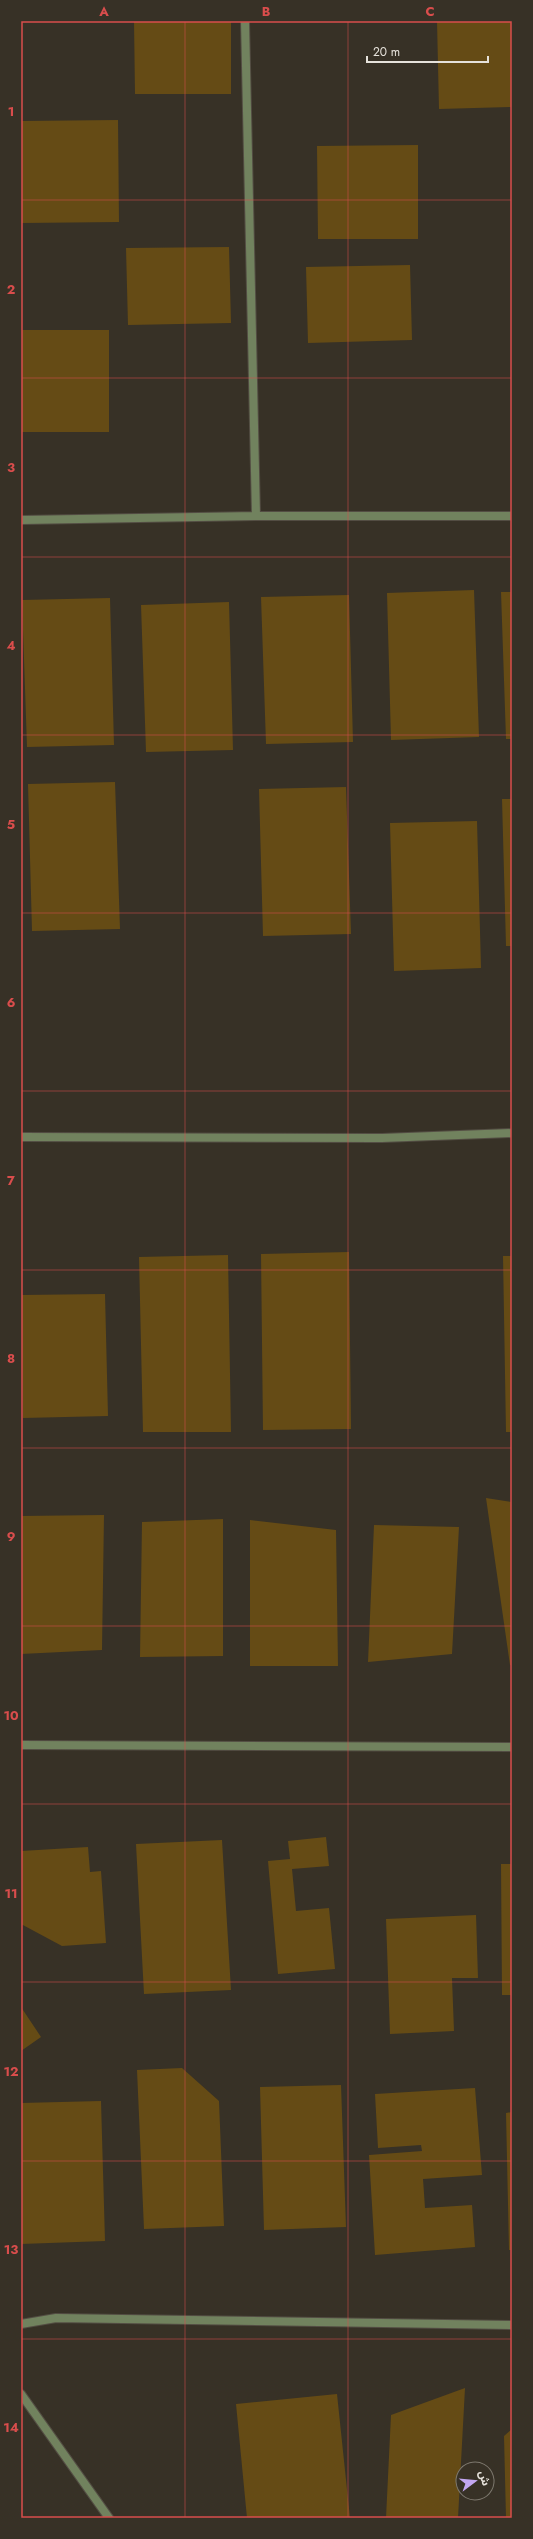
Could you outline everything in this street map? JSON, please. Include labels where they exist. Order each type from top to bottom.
[{"type":"street","points":[[245,21],[256,516]]},
{"type":"street","points":[[21,520],[256,516],[512,516]]},
{"type":"street","points":[[21,1137],[382,1138],[512,1132]]},
{"type":"street","points":[[21,1745],[512,1747]]},
{"type":"street","points":[[21,2324],[56,2318],[512,2325]]},
{"type":"street","points":[[21,2394],[109,2518]]},
{"type":"building","points":[[134,21],[231,21],[231,94],[135,94]]},
{"type":"building","points":[[437,21],[512,21],[512,107],[439,109]]},
{"type":"building","points":[[118,120],[119,222],[22,223],[22,121]]},
{"type":"building","points":[[418,145],[418,239],[318,239],[317,146]]},
{"type":"building","points":[[229,247],[231,323],[128,325],[126,248]]},
{"type":"building","points":[[410,265],[412,340],[308,343],[306,267]]},
{"type":"building","points":[[21,330],[109,330],[109,432],[21,432]]},
{"type":"building","points":[[474,590],[479,737],[391,740],[387,593]]},
{"type":"building","points":[[501,592],[512,592],[512,739],[506,739]]},
{"type":"building","points":[[349,595],[353,742],[266,744],[261,597]]},
{"type":"building","points":[[110,598],[114,745],[27,747],[22,600]]},
{"type":"building","points":[[229,602],[233,750],[146,752],[141,605]]},
{"type":"building","points":[[115,782],[120,929],[32,931],[28,784]]},
{"type":"building","points":[[346,787],[351,934],[263,936],[259,789]]},
{"type":"building","points":[[502,799],[512,799],[512,946],[506,946]]},
{"type":"building","points":[[477,821],[481,968],[394,971],[390,823]]},
{"type":"building","points":[[349,1252],[351,1429],[263,1430],[261,1254]]},
{"type":"building","points":[[228,1255],[231,1432],[143,1432],[139,1257]]},
{"type":"building","points":[[503,1256],[512,1256],[512,1432],[506,1432]]},
{"type":"building","points":[[105,1294],[108,1416],[23,1418],[21,1295]]},
{"type":"building","points":[[486,1498],[512,1502],[512,1665],[510,1665]]},
{"type":"building","points":[[104,1515],[102,1650],[21,1654],[21,1516]]},
{"type":"building","points":[[223,1519],[223,1656],[140,1657],[142,1522]]},
{"type":"building","points":[[250,1520],[336,1530],[338,1666],[250,1666]]},
{"type":"building","points":[[374,1525],[459,1527],[452,1654],[368,1662]]},
{"type":"building","points":[[326,1837],[329,1866],[292,1869],[296,1911],[329,1908],[335,1969],[278,1974],[268,1861],[290,1859],[288,1841]]},
{"type":"building","points":[[222,1840],[231,1990],[144,1994],[136,1844]]},
{"type":"building","points":[[88,1847],[90,1872],[101,1871],[106,1943],[62,1946],[21,1924],[21,1851]]},
{"type":"building","points":[[501,1864],[512,1864],[512,1995],[502,1995]]},
{"type":"building","points":[[476,1915],[478,1978],[452,1978],[454,2031],[390,2034],[386,1919]]},
{"type":"building","points":[[21,2007],[41,2037],[21,2051]]},
{"type":"building","points":[[182,2068],[219,2101],[224,2226],[144,2229],[137,2070]]},
{"type":"building","points":[[341,2085],[346,2227],[264,2230],[260,2087]]},
{"type":"building","points":[[475,2088],[482,2175],[423,2179],[425,2208],[472,2205],[475,2247],[375,2255],[369,2155],[422,2151],[421,2145],[378,2148],[375,2094]]},
{"type":"building","points":[[101,2101],[105,2241],[21,2244],[21,2103]]},
{"type":"building","points":[[512,2112],[512,2250],[509,2250],[506,2113]]},
{"type":"building","points":[[465,2388],[461,2461],[455,2461],[455,2501],[459,2501],[458,2518],[386,2518],[391,2415]]},
{"type":"building","points":[[337,2394],[350,2518],[247,2518],[236,2404]]},
{"type":"building","points":[[512,2429],[512,2518],[506,2518],[504,2436]]}]
